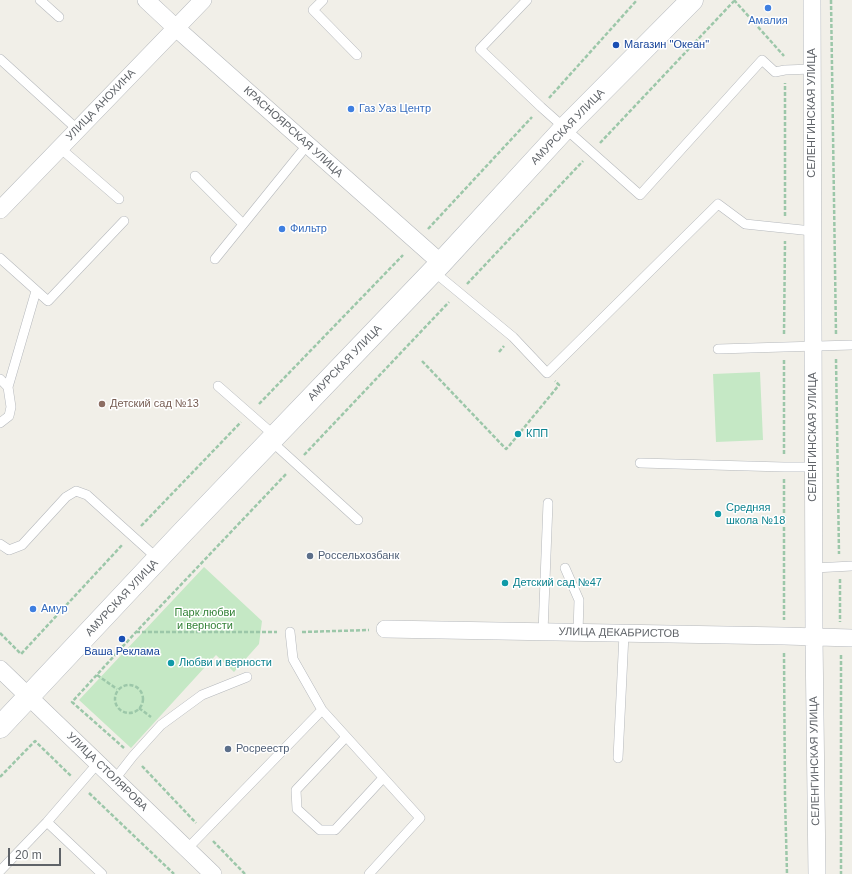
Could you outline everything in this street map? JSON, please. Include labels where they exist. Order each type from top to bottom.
[{"type":"main road","name":"АМУРСКАЯ УЛИЦА","points":[[0,727],[183,532],[437,267],[565,128],[692,0]]},
{"type":"street","name":"КРАСНОЯРСКАЯ УЛИЦА","points":[[146,0],[308,144],[437,267]]},
{"type":"street","name":"УЛИЦА АНОХИНА","points":[[0,210],[203,0]]},
{"type":"street","name":"СЕЛЕНГИНСКАЯ УЛИЦА","points":[[812,0],[813,467],[817,874]]},
{"type":"street","name":"УЛИЦА ДЕКАБРИСТОВ","points":[[385,630],[846,638]]},
{"type":"street","name":"УЛИЦА СТОЛЯРОВА","points":[[0,669],[214,874]]},
{"type":"lane","points":[[40,0],[59,17]]},
{"type":"lane","points":[[324,0],[314,10],[357,56]]},
{"type":"lane","points":[[527,0],[480,49],[541,107],[640,195],[762,60],[775,72],[812,69]]},
{"type":"lane","points":[[0,59],[78,130]]},
{"type":"lane","points":[[215,259],[308,144]]},
{"type":"lane","points":[[60,148],[119,199]]},
{"type":"lane","points":[[195,176],[243,224]]},
{"type":"lane","points":[[437,267],[459,292],[513,337],[548,373],[718,204],[745,224],[812,231]]},
{"type":"lane","points":[[0,258],[48,301],[124,221]]},
{"type":"lane","points":[[0,423],[8,416],[11,407],[8,387],[36,291]]},
{"type":"lane","points":[[718,349],[852,346]]},
{"type":"lane","points":[[0,379],[8,387]]},
{"type":"lane","points":[[218,386],[250,413],[296,464],[358,520]]},
{"type":"lane","points":[[640,463],[813,467]]},
{"type":"lane","points":[[0,544],[9,550],[22,545],[66,497],[76,492],[87,495],[158,559]]},
{"type":"lane","points":[[543,632],[548,503]]},
{"type":"lane","points":[[814,568],[852,566]]},
{"type":"lane","points":[[565,568],[579,600],[578,633]]},
{"type":"lane","points":[[290,632],[293,659],[322,710],[420,818],[370,874]]},
{"type":"lane","points":[[618,758],[624,634]]},
{"type":"lane","points":[[115,780],[133,756],[161,724],[202,695],[247,677]]},
{"type":"lane","points":[[187,848],[322,710]]},
{"type":"lane","points":[[346,737],[296,790],[297,809],[320,830],[335,830],[384,778]]},
{"type":"lane","points":[[0,871],[47,822],[98,763]]},
{"type":"lane","points":[[47,822],[102,874]]},
{"type":"path","points":[[245,874],[133,756],[72,702],[136,632],[734,0],[785,58],[784,636],[787,874]]},
{"type":"path","points":[[831,0],[839,566],[846,638],[842,874]]},
{"type":"path","points":[[0,633],[21,654],[132,535],[403,255]]},
{"type":"path","points":[[422,361],[506,449],[559,385],[548,373]]},
{"type":"path","points":[[136,632],[290,632],[385,630]]},
{"type":"path","points":[[98,675],[117,689]]},
{"type":"path","points":[[131,684],[138,687],[142,694],[143,702],[139,708],[133,713],[126,713],[119,710],[115,704],[114,696],[117,689],[123,685],[131,684]]},
{"type":"path","points":[[0,777],[35,741],[174,874]]},
{"type":"green space","points":[[760,372],[763,440],[716,442],[713,374]]},
{"type":"green space","name":"Парк любви и верности","points":[[204,567],[262,621],[259,644],[234,672],[216,655],[131,748],[79,700]]},
{"type":"place","name":"Амалия","points":[[768,8]]},
{"type":"place","name":"Магазин \"Океан\"","points":[[616,45]]},
{"type":"place","name":"Газ Уаз Центр","points":[[351,109]]},
{"type":"place","name":"Фильтр","points":[[282,229]]},
{"type":"place","name":"Детский сад №13","points":[[102,404]]},
{"type":"place","name":"КПП","points":[[518,434]]},
{"type":"place","name":"Средняя школа №18","points":[[718,514]]},
{"type":"place","name":"Россельхозбанк","points":[[310,556]]},
{"type":"place","name":"Детский сад №47","points":[[505,583]]},
{"type":"place","name":"Амур","points":[[33,609]]},
{"type":"place","name":"Ваша Реклама","points":[[122,639]]},
{"type":"place","name":"Любви и верности","points":[[171,663]]},
{"type":"place","name":"Росреестр","points":[[228,749]]}]
